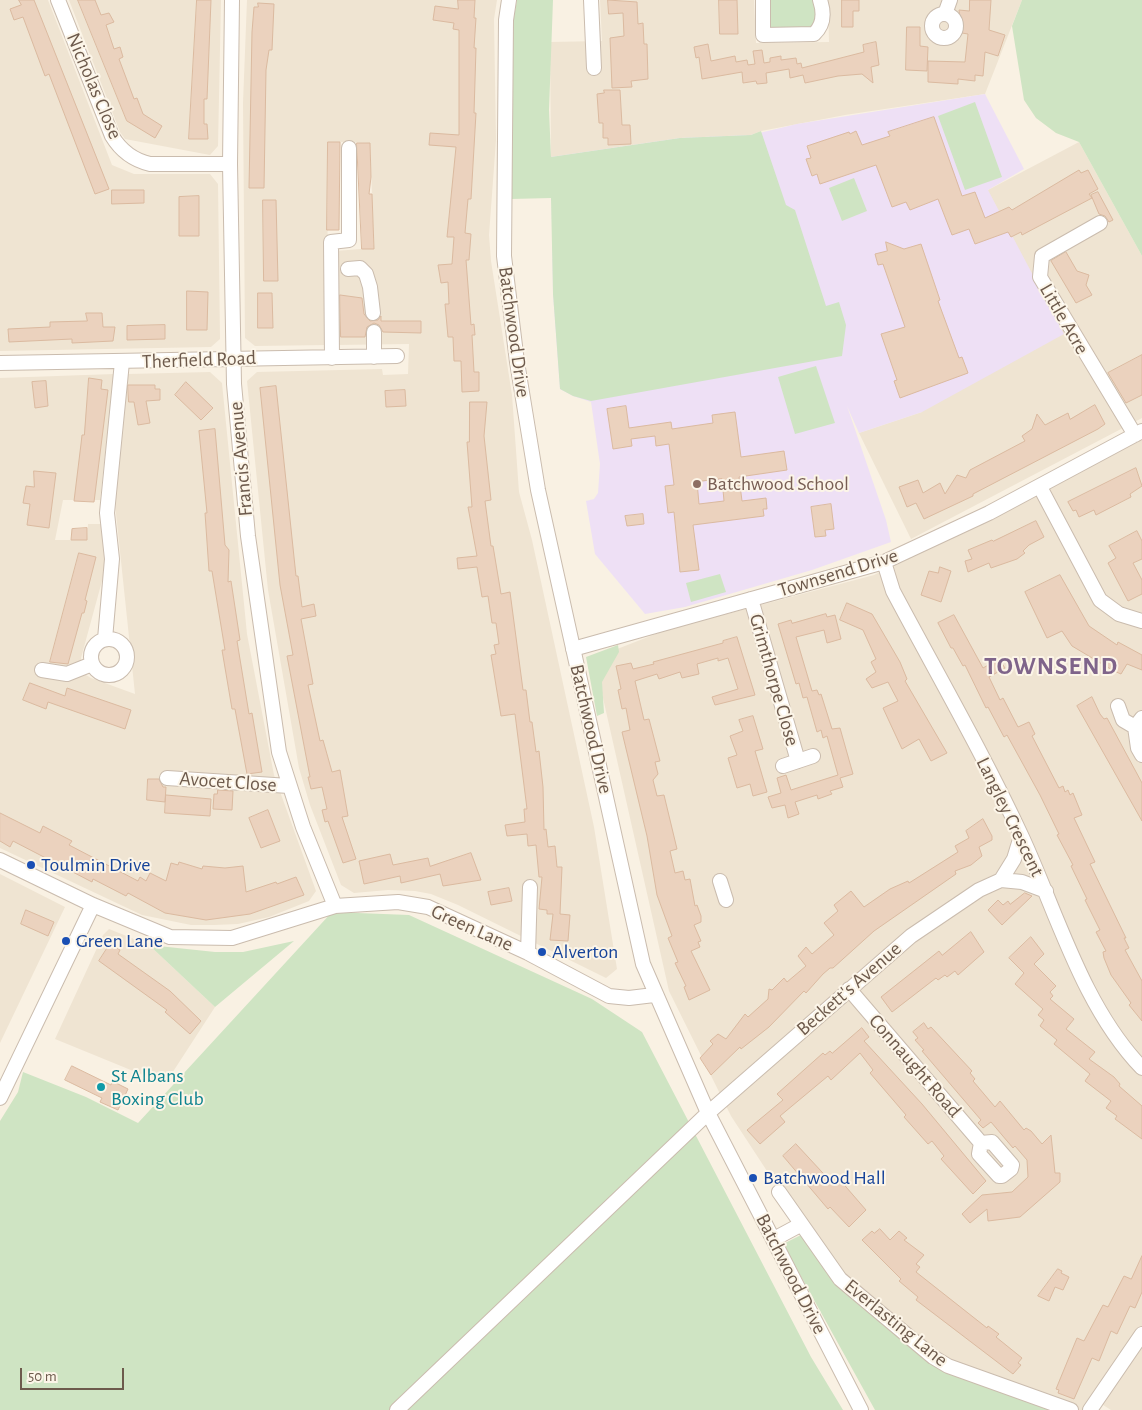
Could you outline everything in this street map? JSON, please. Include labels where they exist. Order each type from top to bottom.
[{"type":"street","name":"Nicholas Close","points":[[58,0],[112,136],[125,154],[150,164],[230,164]]},
{"type":"street","name":"Francis Avenue","points":[[232,0],[230,164],[234,384],[248,536],[278,752],[303,827],[335,906]]},
{"type":"street","name":"Batchwood Drive","points":[[509,0],[506,20],[504,256],[517,362],[538,490],[642,964],[654,995],[708,1113],[861,1410]]},
{"type":"street","points":[[591,0],[594,68]]},
{"type":"street","points":[[763,0],[763,35],[814,34],[820,26],[822,19],[820,0]]},
{"type":"street","points":[[945,14],[950,0]]},
{"type":"street","points":[[332,358],[331,242],[349,240],[349,148]]},
{"type":"street","name":"Little Acre","points":[[1100,223],[1042,256],[1040,277],[1138,433]]},
{"type":"street","points":[[348,269],[360,268],[366,274],[373,313]]},
{"type":"street","points":[[374,332],[374,357]]},
{"type":"street","name":"Therfield Road","points":[[0,363],[397,356]]},
{"type":"street","points":[[105,639],[112,559],[107,513],[122,362]]},
{"type":"street","name":"Townsend Drive","points":[[573,649],[884,562],[1040,487],[1138,433]]},
{"type":"street","points":[[1040,487],[1100,600],[1119,614],[1142,621]]},
{"type":"street","name":"Langley Crescent","points":[[884,562],[893,591],[1021,836],[1096,1007],[1128,1054],[1142,1068]]},
{"type":"street","name":"Grimthorpe Close","points":[[751,599],[798,761]]},
{"type":"street","points":[[105,639],[117,641],[126,650],[127,656],[123,668],[113,675],[106,675],[95,669],[92,664],[90,658],[94,646],[105,639]]},
{"type":"street","points":[[42,670],[67,674],[92,664]]},
{"type":"street","points":[[1118,706],[1123,720],[1138,722],[1138,748],[1142,755]]},
{"type":"street","name":"Grimthorpe Close","points":[[783,766],[813,756]]},
{"type":"street","name":"Avocet Close","points":[[167,778],[290,786]]},
{"type":"street","points":[[1021,836],[1014,859],[1001,880],[1022,882],[1046,891]]},
{"type":"street","name":"Green Lane","points":[[0,860],[93,905],[170,937],[232,938],[335,906],[398,902],[428,907],[528,953],[609,996],[629,998],[654,995]]},
{"type":"street","name":"Beckett's Avenue","points":[[397,1410],[708,1113],[849,989],[911,936],[979,890],[1001,880]]},
{"type":"street","points":[[720,881],[726,900]]},
{"type":"street","points":[[528,953],[530,887]]},
{"type":"street","points":[[0,1098],[93,905]]},
{"type":"street","name":"Connaught Road","points":[[849,989],[981,1143]]},
{"type":"street","name":"Everlasting Lane","points":[[779,1192],[800,1225],[840,1279],[933,1357],[948,1366],[1071,1410]]},
{"type":"street","points":[[774,1239],[800,1225]]},
{"type":"street","points":[[1090,1410],[1142,1334]]},
{"type":"shaded area","points":[[0,0],[48,0],[112,165],[134,174],[210,174],[218,184],[220,339],[211,347],[0,351]]},
{"type":"shaded area","points":[[69,0],[221,0],[218,146],[210,155],[125,139],[120,132]]},
{"type":"shaded area","points":[[247,0],[497,0],[494,19],[496,140],[489,235],[491,261],[512,395],[519,492],[532,540],[594,827],[617,969],[606,978],[458,905],[431,894],[415,891],[388,890],[354,893],[341,885],[310,805],[299,768],[268,590],[247,381],[257,372],[382,369],[383,375],[408,374],[409,344],[336,345],[335,251],[374,248],[370,143],[328,142],[327,345],[255,346],[245,338],[243,103]]},
{"type":"shaded area","points":[[600,0],[754,0],[756,43],[829,42],[828,0],[1022,0],[985,94],[845,115],[761,131],[751,135],[680,138],[551,157],[550,42],[602,41]]},
{"type":"shaded area","points":[[985,94],[1024,169],[988,190],[1064,334],[922,412],[859,433],[847,406],[886,520],[891,542],[812,570],[685,607],[645,614],[595,554],[586,501],[594,499],[598,493],[600,464],[591,402],[560,389],[553,294],[551,157],[680,138],[751,135],[797,124]]},
{"type":"shaded area","points":[[1079,142],[1142,256],[1142,418],[911,539],[859,433],[922,412],[988,190]]},
{"type":"shaded area","points":[[210,372],[222,383],[247,634],[274,775],[316,891],[309,901],[269,917],[238,924],[191,925],[142,915],[0,848],[0,378],[114,374],[100,500],[63,500],[55,540],[87,540],[88,524],[102,524],[105,570],[81,664],[86,675],[91,678],[135,694],[115,504],[128,374]]},
{"type":"shaded area","points":[[1142,438],[1142,1334],[1091,1410],[1075,1410],[949,1366],[841,1278],[801,1223],[731,1116],[669,991],[594,658],[666,630],[874,575]]},
{"type":"shaded area","points":[[0,874],[65,907],[0,1043]]},
{"type":"shaded area","points":[[109,929],[149,945],[215,1007],[165,1084],[55,1039],[103,935]]},
{"type":"shaded area","points":[[1142,1342],[1142,1410],[1111,1410],[1100,1403]]},
{"type":"green space","points":[[517,0],[553,0],[549,110],[551,157],[680,138],[751,135],[761,131],[786,205],[795,210],[826,306],[839,302],[846,325],[842,356],[591,401],[573,396],[560,389],[553,294],[551,198],[511,199],[513,22]]},
{"type":"green space","points":[[768,0],[813,0],[818,10],[814,24],[809,28],[772,29],[768,25]]},
{"type":"green space","points":[[1022,0],[1142,0],[1142,256],[1079,142],[1056,133],[1036,118],[1024,100],[1012,26]]},
{"type":"green space","points":[[975,102],[1002,177],[965,190],[938,116]]},
{"type":"green space","points":[[854,178],[867,211],[842,221],[829,188]]},
{"type":"green space","points":[[816,366],[835,423],[795,434],[778,377]]},
{"type":"green space","points":[[720,574],[726,592],[691,602],[686,583]]},
{"type":"green space","points":[[618,645],[619,652],[602,682],[604,713],[597,716],[586,657]]},
{"type":"green space","points":[[332,912],[409,915],[592,999],[642,1032],[811,1357],[843,1410],[0,1410],[0,1121],[18,1092],[23,1072],[86,1097],[138,1123]]},
{"type":"green space","points":[[294,941],[215,1007],[149,945],[215,952],[243,952]]},
{"type":"green space","points":[[801,1235],[932,1358],[1061,1410],[875,1410],[783,1244]]},
{"type":"building","points":[[19,0],[34,0],[109,189],[95,194],[49,74],[45,76],[23,17],[14,20],[10,9],[21,5]]},
{"type":"building","points":[[78,0],[95,0],[101,15],[109,13],[114,22],[106,25],[114,49],[120,47],[123,57],[119,59],[134,99],[137,98],[143,114],[162,126],[155,138],[127,121]]},
{"type":"building","points":[[197,0],[211,0],[207,99],[204,99],[204,124],[207,124],[208,139],[189,139]]},
{"type":"building","points":[[458,0],[475,0],[474,18],[476,18],[474,113],[476,113],[471,199],[468,199],[465,233],[471,234],[469,260],[466,260],[471,325],[474,324],[475,335],[472,335],[474,372],[479,372],[479,391],[462,392],[461,361],[454,361],[453,337],[448,337],[445,304],[449,304],[448,282],[441,283],[438,265],[452,264],[454,237],[447,237],[456,147],[429,145],[430,133],[459,135],[459,30],[453,29],[454,23],[433,20],[435,6],[458,9]]},
{"type":"building","points":[[608,0],[637,2],[638,24],[643,23],[644,44],[647,44],[648,79],[631,81],[632,87],[612,88],[610,38],[624,36],[623,13],[609,14]]},
{"type":"building","points":[[719,0],[737,0],[738,34],[720,34]]},
{"type":"building","points":[[842,0],[859,0],[859,11],[853,11],[853,27],[842,27]]},
{"type":"building","points":[[970,0],[991,0],[989,30],[1005,35],[998,56],[985,52],[983,76],[975,75],[975,81],[958,79],[958,84],[928,82],[928,61],[965,62],[968,34],[962,33],[959,10],[969,11]]},
{"type":"building","points":[[258,3],[274,4],[272,50],[269,50],[266,70],[264,188],[249,188],[252,32],[254,7],[258,7]]},
{"type":"building","points":[[907,27],[920,27],[920,46],[928,47],[927,71],[906,70]]},
{"type":"building","points":[[876,42],[879,65],[871,67],[873,83],[862,74],[838,76],[805,83],[803,75],[790,78],[789,69],[766,73],[767,83],[757,84],[756,81],[743,83],[742,72],[702,79],[699,57],[696,58],[694,47],[708,44],[711,61],[735,56],[736,62],[747,60],[748,65],[755,64],[753,51],[762,50],[764,63],[770,62],[770,58],[781,56],[781,60],[796,58],[797,64],[801,63],[802,68],[864,52],[863,45]]},
{"type":"building","points":[[604,90],[620,90],[622,125],[630,125],[631,144],[608,145],[608,138],[603,138],[603,123],[599,123],[597,94],[604,93]]},
{"type":"building","points":[[934,117],[962,196],[975,192],[985,218],[1009,207],[1012,210],[1079,170],[1081,173],[1088,170],[1098,189],[1089,194],[1092,198],[1022,235],[1021,232],[1011,237],[1008,232],[975,244],[969,229],[952,235],[938,199],[910,210],[906,202],[892,207],[876,165],[820,184],[817,174],[812,176],[806,159],[811,158],[807,146],[856,131],[862,145],[890,136],[888,132]]},
{"type":"building","points":[[328,142],[340,142],[339,230],[327,230]]},
{"type":"building","points":[[357,143],[370,143],[371,177],[369,194],[372,194],[374,249],[362,249]]},
{"type":"building","points":[[112,190],[144,190],[144,203],[112,204]]},
{"type":"building","points":[[1098,192],[1113,220],[1109,222],[1105,216],[1099,214],[1091,195]]},
{"type":"building","points":[[199,196],[199,236],[179,236],[179,197]]},
{"type":"building","points":[[263,200],[276,200],[278,281],[264,281]]},
{"type":"building","points":[[886,242],[904,249],[921,244],[940,300],[938,301],[959,358],[962,357],[968,373],[900,398],[894,381],[897,380],[881,334],[905,327],[883,264],[878,265],[875,254],[887,251]]},
{"type":"building","points":[[1066,252],[1077,271],[1089,275],[1086,285],[1092,295],[1076,303],[1051,261]]},
{"type":"building","points":[[187,291],[208,292],[207,330],[187,330]]},
{"type":"building","points":[[258,293],[272,293],[273,328],[258,328]]},
{"type":"building","points":[[340,295],[362,298],[364,314],[370,321],[378,320],[381,316],[381,321],[421,321],[421,333],[383,332],[379,325],[374,323],[367,327],[365,337],[341,337]]},
{"type":"building","points":[[86,313],[102,313],[103,327],[115,327],[113,341],[72,343],[72,339],[9,342],[8,329],[50,327],[50,322],[87,321]]},
{"type":"building","points":[[165,325],[165,339],[127,340],[127,326]]},
{"type":"building","points":[[1142,355],[1142,395],[1126,403],[1108,373]]},
{"type":"building","points":[[89,378],[102,380],[101,389],[108,390],[94,502],[74,501],[82,435],[84,435]]},
{"type":"building","points":[[46,381],[48,406],[35,408],[32,382]]},
{"type":"building","points":[[186,382],[213,408],[201,420],[175,395]]},
{"type":"building","points":[[128,385],[155,385],[155,389],[160,389],[160,400],[146,401],[150,423],[138,425],[134,402],[129,402]]},
{"type":"building","points":[[276,386],[296,576],[298,576],[302,607],[314,604],[316,616],[301,619],[313,684],[308,685],[320,741],[323,740],[332,772],[340,770],[348,816],[342,817],[356,859],[343,863],[328,821],[325,822],[322,810],[327,809],[322,787],[311,789],[287,656],[293,655],[280,585],[260,388]]},
{"type":"building","points":[[405,390],[406,406],[386,407],[385,391]]},
{"type":"building","points":[[470,402],[487,402],[484,436],[491,500],[485,501],[491,546],[493,546],[501,594],[510,592],[523,690],[526,690],[536,752],[539,751],[543,787],[544,830],[546,829],[548,847],[555,846],[557,867],[562,867],[560,914],[570,915],[568,941],[550,940],[553,914],[547,914],[547,910],[539,909],[542,877],[539,877],[536,845],[528,846],[527,834],[507,836],[505,825],[525,822],[524,809],[527,809],[515,714],[501,716],[491,655],[496,654],[494,645],[499,644],[496,623],[492,623],[488,596],[482,597],[477,567],[458,569],[457,558],[477,556],[468,507],[472,507],[467,442],[469,442]]},
{"type":"building","points":[[1095,405],[1105,424],[1098,429],[973,494],[973,496],[924,519],[916,503],[907,507],[899,487],[918,480],[923,493],[940,483],[945,494],[957,475],[966,478],[970,470],[1025,441],[1022,436],[1032,429],[1037,414],[1045,425],[1068,413],[1070,419]]},
{"type":"building","points":[[626,406],[629,428],[671,422],[672,429],[713,423],[712,415],[735,412],[741,457],[784,451],[787,470],[739,477],[742,501],[766,498],[767,509],[763,509],[764,516],[693,525],[699,570],[680,572],[674,512],[668,513],[665,486],[674,485],[669,444],[656,446],[655,436],[631,439],[632,446],[613,449],[607,409]],"holes":[[[722,479],[724,501],[699,504],[697,482]]]},
{"type":"building","points":[[215,429],[225,545],[229,550],[228,582],[231,581],[240,640],[237,641],[249,714],[252,713],[262,772],[247,774],[235,709],[232,709],[222,650],[225,650],[212,571],[209,571],[205,513],[207,513],[199,431]]},
{"type":"building","points":[[1136,468],[1142,486],[1130,494],[1131,497],[1096,515],[1094,510],[1079,517],[1076,510],[1073,511],[1068,502]]},
{"type":"building","points":[[34,471],[56,473],[49,528],[27,525],[30,504],[23,503],[26,486],[34,487]]},
{"type":"building","points":[[831,504],[834,529],[825,530],[826,536],[815,537],[811,507]]},
{"type":"building","points":[[643,514],[644,524],[627,526],[625,516]]},
{"type":"building","points":[[1036,521],[1044,537],[1029,545],[1023,551],[1025,553],[1017,559],[991,568],[989,563],[968,572],[965,561],[972,559],[968,550],[993,541]]},
{"type":"building","points":[[87,528],[87,540],[71,540],[72,529]]},
{"type":"building","points":[[1137,531],[1142,541],[1142,559],[1133,563],[1142,580],[1142,594],[1128,601],[1108,563],[1116,558],[1109,546]]},
{"type":"building","points":[[79,553],[96,557],[85,600],[87,601],[84,613],[82,613],[68,664],[50,662]]},
{"type":"building","points":[[940,567],[951,571],[941,602],[921,595],[929,571],[938,573]]},
{"type":"building","points":[[1060,575],[1089,626],[1117,645],[1118,642],[1142,655],[1142,670],[1127,664],[1121,674],[1114,671],[1072,646],[1062,631],[1047,638],[1025,592]]},
{"type":"building","points":[[847,603],[872,614],[900,662],[907,679],[905,681],[947,753],[931,761],[919,739],[902,749],[883,708],[898,701],[888,682],[872,688],[866,679],[876,672],[871,662],[876,659],[863,630],[840,620]]},
{"type":"building","points":[[826,614],[827,617],[835,615],[841,639],[827,643],[824,630],[796,637],[812,691],[817,690],[819,695],[821,694],[832,729],[840,728],[853,774],[840,778],[843,787],[830,791],[832,794],[818,799],[817,795],[795,802],[799,814],[788,818],[785,805],[772,808],[768,797],[781,793],[777,778],[786,775],[791,790],[838,775],[827,736],[823,738],[821,730],[817,732],[807,697],[803,698],[799,683],[796,684],[778,624],[791,620],[792,623]]},
{"type":"building","points":[[954,615],[983,668],[999,659],[1005,668],[989,677],[1000,700],[1003,698],[1018,727],[1029,722],[1035,734],[1032,736],[1059,788],[1063,786],[1065,792],[1068,790],[1070,795],[1073,793],[1082,815],[1074,818],[1095,862],[1090,864],[1126,938],[1124,938],[1129,948],[1125,950],[1142,981],[1142,1021],[1129,1005],[1131,1003],[1111,975],[1104,958],[1103,952],[1106,951],[1096,932],[1100,930],[1085,900],[1087,899],[1071,866],[1073,865],[1057,835],[1059,834],[1040,795],[1007,735],[1004,737],[988,707],[986,708],[965,665],[963,666],[953,648],[951,648],[938,623]]},
{"type":"building","points":[[737,637],[755,695],[715,705],[712,697],[738,689],[728,658],[718,661],[718,658],[697,664],[699,674],[682,678],[680,672],[659,679],[657,674],[635,681],[644,720],[649,719],[660,761],[655,762],[658,774],[653,780],[657,796],[664,795],[677,849],[670,851],[675,873],[683,871],[685,880],[690,879],[695,906],[697,905],[701,916],[701,922],[694,925],[701,941],[698,942],[700,947],[691,951],[710,990],[689,1000],[684,987],[686,986],[675,963],[678,962],[668,938],[672,936],[657,895],[647,836],[622,732],[630,730],[626,708],[622,709],[618,690],[621,689],[616,666],[631,663],[633,669],[654,664],[653,662],[723,643],[723,641]]},
{"type":"building","points":[[30,683],[65,696],[67,688],[131,710],[125,729],[48,702],[46,709],[23,700]]},
{"type":"building","points":[[1092,697],[1100,714],[1104,719],[1107,718],[1142,783],[1142,821],[1077,706]]},
{"type":"building","points":[[753,716],[763,749],[755,751],[767,792],[753,796],[750,784],[737,788],[728,758],[737,755],[730,736],[743,731],[739,720]]},
{"type":"building","points":[[148,779],[159,779],[163,787],[166,787],[165,802],[147,800]]},
{"type":"building","points":[[218,790],[233,791],[232,810],[213,809],[214,794],[217,794]]},
{"type":"building","points":[[166,795],[211,799],[210,816],[165,813]]},
{"type":"building","points":[[268,810],[280,841],[261,848],[249,818]]},
{"type":"building","points":[[0,813],[40,833],[43,826],[72,841],[69,845],[138,881],[140,877],[146,881],[150,873],[166,881],[171,863],[178,865],[179,862],[202,869],[203,866],[225,868],[243,866],[246,892],[296,877],[304,895],[250,914],[206,920],[165,913],[128,893],[126,896],[93,879],[92,882],[13,841],[10,847],[0,841]]},
{"type":"building","points":[[983,819],[992,836],[992,840],[979,847],[982,856],[971,865],[955,871],[956,874],[874,931],[833,968],[830,968],[823,974],[806,993],[804,991],[769,1027],[741,1049],[740,1047],[711,1075],[700,1058],[713,1044],[710,1041],[718,1034],[726,1039],[745,1014],[748,1017],[768,999],[769,989],[772,990],[784,978],[787,982],[806,966],[798,956],[806,947],[812,954],[834,935],[824,923],[838,911],[834,905],[851,891],[864,907],[890,889],[908,881],[909,883],[958,852],[955,846],[969,838],[966,831]]},
{"type":"building","points":[[471,853],[481,880],[443,886],[440,874],[401,883],[400,876],[364,884],[359,861],[390,854],[393,865],[428,858],[430,866]]},
{"type":"building","points":[[509,888],[512,901],[491,905],[488,892]]},
{"type":"building","points":[[1025,893],[1032,896],[1002,925],[988,910],[998,900],[1003,905],[1008,901],[1010,904]]},
{"type":"building","points":[[26,910],[54,922],[48,936],[21,924]]},
{"type":"building","points":[[971,932],[984,952],[958,975],[955,971],[947,977],[945,975],[938,980],[936,978],[892,1012],[881,997],[939,951],[942,955]]},
{"type":"building","points":[[1031,937],[1044,954],[1034,964],[1056,986],[1050,992],[1053,996],[1050,999],[1074,1019],[1066,1029],[1095,1052],[1089,1059],[1114,1077],[1120,1084],[1119,1086],[1142,1106],[1142,1139],[1115,1119],[1117,1116],[1106,1108],[1111,1101],[1085,1081],[1090,1074],[1054,1044],[1057,1040],[1040,1026],[1044,1020],[1038,1015],[1043,1009],[1015,984],[1024,973],[1009,958]]},
{"type":"building","points":[[110,944],[120,950],[118,954],[170,991],[201,1021],[190,1034],[165,1012],[167,1010],[99,961]]},
{"type":"building","points":[[924,1023],[928,1029],[931,1027],[972,1071],[970,1073],[975,1079],[973,1081],[995,1107],[1000,1101],[1024,1130],[1026,1128],[1031,1131],[1042,1144],[1051,1135],[1055,1173],[1060,1173],[1060,1182],[1020,1217],[988,1221],[987,1209],[970,1223],[962,1214],[982,1195],[1012,1192],[1028,1177],[1027,1160],[1015,1146],[1013,1148],[991,1122],[983,1128],[978,1123],[981,1120],[922,1051],[924,1050],[915,1040],[918,1038],[913,1032]]},
{"type":"building","points":[[862,1028],[869,1037],[864,1041],[922,1104],[986,1181],[973,1194],[941,1159],[944,1156],[932,1141],[928,1144],[904,1117],[906,1115],[870,1073],[873,1070],[860,1053],[831,1080],[828,1076],[780,1116],[785,1122],[760,1144],[747,1130],[783,1100],[777,1094],[823,1053],[825,1055],[830,1051],[832,1053]]},
{"type":"building","name":"St Albans Boxing Club","points":[[72,1066],[111,1085],[112,1081],[128,1089],[118,1110],[100,1102],[102,1098],[65,1080]]},
{"type":"building","points":[[796,1144],[834,1185],[840,1180],[866,1210],[849,1227],[830,1207],[828,1209],[783,1156]]},
{"type":"building","points":[[880,1229],[890,1240],[899,1231],[907,1238],[904,1240],[924,1255],[916,1264],[920,1267],[916,1272],[987,1328],[988,1326],[999,1334],[996,1337],[1022,1358],[1018,1363],[1021,1365],[1013,1374],[916,1300],[918,1297],[899,1281],[901,1279],[862,1240],[872,1231],[874,1233]]},
{"type":"building","points":[[1142,1256],[1142,1292],[1135,1308],[1130,1306],[1117,1334],[1111,1331],[1099,1361],[1092,1358],[1074,1399],[1058,1393],[1059,1390],[1056,1389],[1077,1338],[1084,1341],[1103,1305],[1108,1307],[1124,1276],[1131,1279]]},
{"type":"building","points":[[1058,1269],[1069,1277],[1063,1290],[1055,1287],[1049,1301],[1038,1296]]},
{"type":"place","name":"Batchwood School","points":[[697,484]]},
{"type":"place","name":"Toulmin Drive","points":[[31,865]]},
{"type":"place","name":"Green Lane","points":[[66,941]]},
{"type":"place","name":"Alverton","points":[[542,952]]},
{"type":"place","name":"St Albans Boxing Club","points":[[101,1087]]},
{"type":"place","name":"Batchwood Hall","points":[[753,1178]]},
{"type":"district","name":"TOWNSEND","points":[[1051,666]]}]
